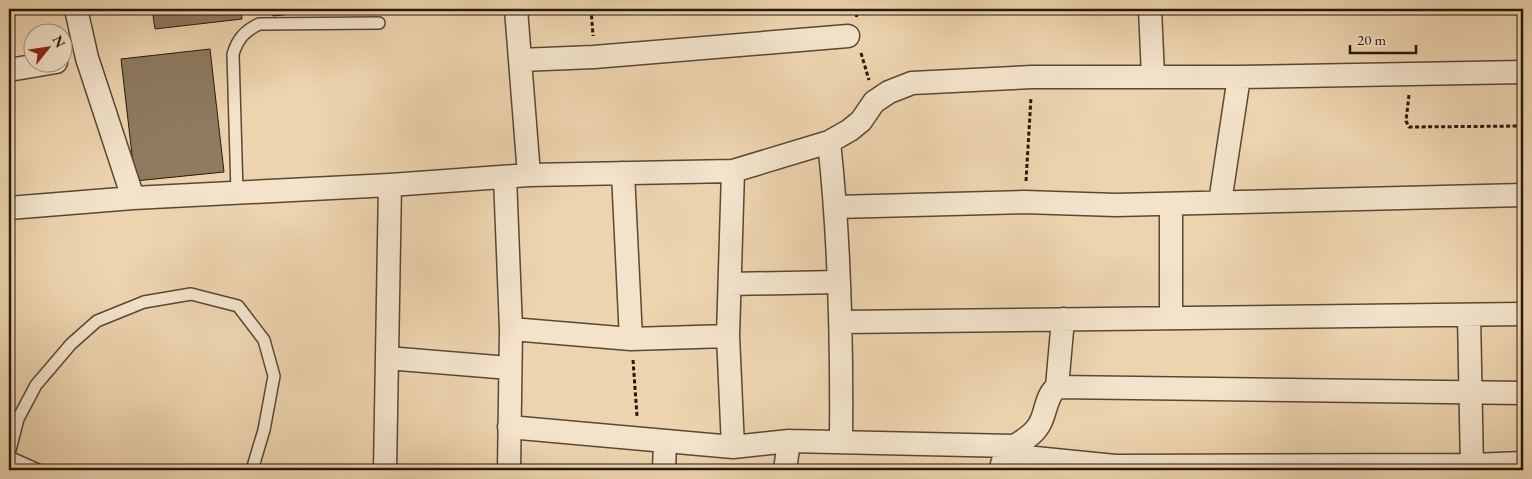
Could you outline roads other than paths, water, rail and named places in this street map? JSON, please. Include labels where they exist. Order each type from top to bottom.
[{"type":"street","points":[[76,9],[87,58],[133,198]]},
{"type":"street","points":[[516,9],[529,175]]},
{"type":"street","points":[[1150,9],[1153,76]]},
{"type":"street","points":[[520,60],[594,57],[848,36]]},
{"type":"street","points":[[72,60],[87,58]]},
{"type":"street","points":[[9,70],[22,68]]},
{"type":"street","points":[[9,208],[133,198],[390,185],[529,175],[733,171],[829,142],[861,121],[874,102],[889,92],[912,83],[1032,77],[1239,77],[1523,72]]},
{"type":"street","points":[[1220,202],[1239,77]]},
{"type":"street","points":[[829,142],[836,207],[838,282],[842,322],[842,442]]},
{"type":"street","points":[[733,171],[728,336],[733,447]]},
{"type":"street","points":[[623,173],[631,339]]},
{"type":"street","points":[[505,177],[512,329],[508,427],[509,470]]},
{"type":"street","points":[[385,470],[390,185]]},
{"type":"street","points":[[836,207],[1024,202],[1116,205],[1523,195]]},
{"type":"street","points":[[1171,204],[1172,318]]},
{"type":"street","points":[[730,284],[838,282]]},
{"type":"street","points":[[842,322],[1523,314]]},
{"type":"street","points":[[1469,315],[1472,468]]},
{"type":"street","points":[[1057,387],[1063,319]]},
{"type":"street","points":[[512,329],[631,339],[728,336]]},
{"type":"street","points":[[387,358],[510,368]]},
{"type":"street","points":[[1006,457],[1037,429],[1050,393],[1057,387],[1523,393]]},
{"type":"street","points":[[508,427],[733,447],[789,442],[842,442],[1115,468],[1472,468],[1523,463]]},
{"type":"street","points":[[664,470],[665,442]]},
{"type":"street","points":[[785,470],[789,442]]},
{"type":"lane","points":[[237,192],[233,54],[236,42],[246,30],[259,24],[379,23]]},
{"type":"lane","points":[[38,470],[9,455],[18,419],[36,385],[71,344],[96,321],[144,302],[191,294],[238,306],[264,340],[274,376],[264,430],[252,470]]}]
